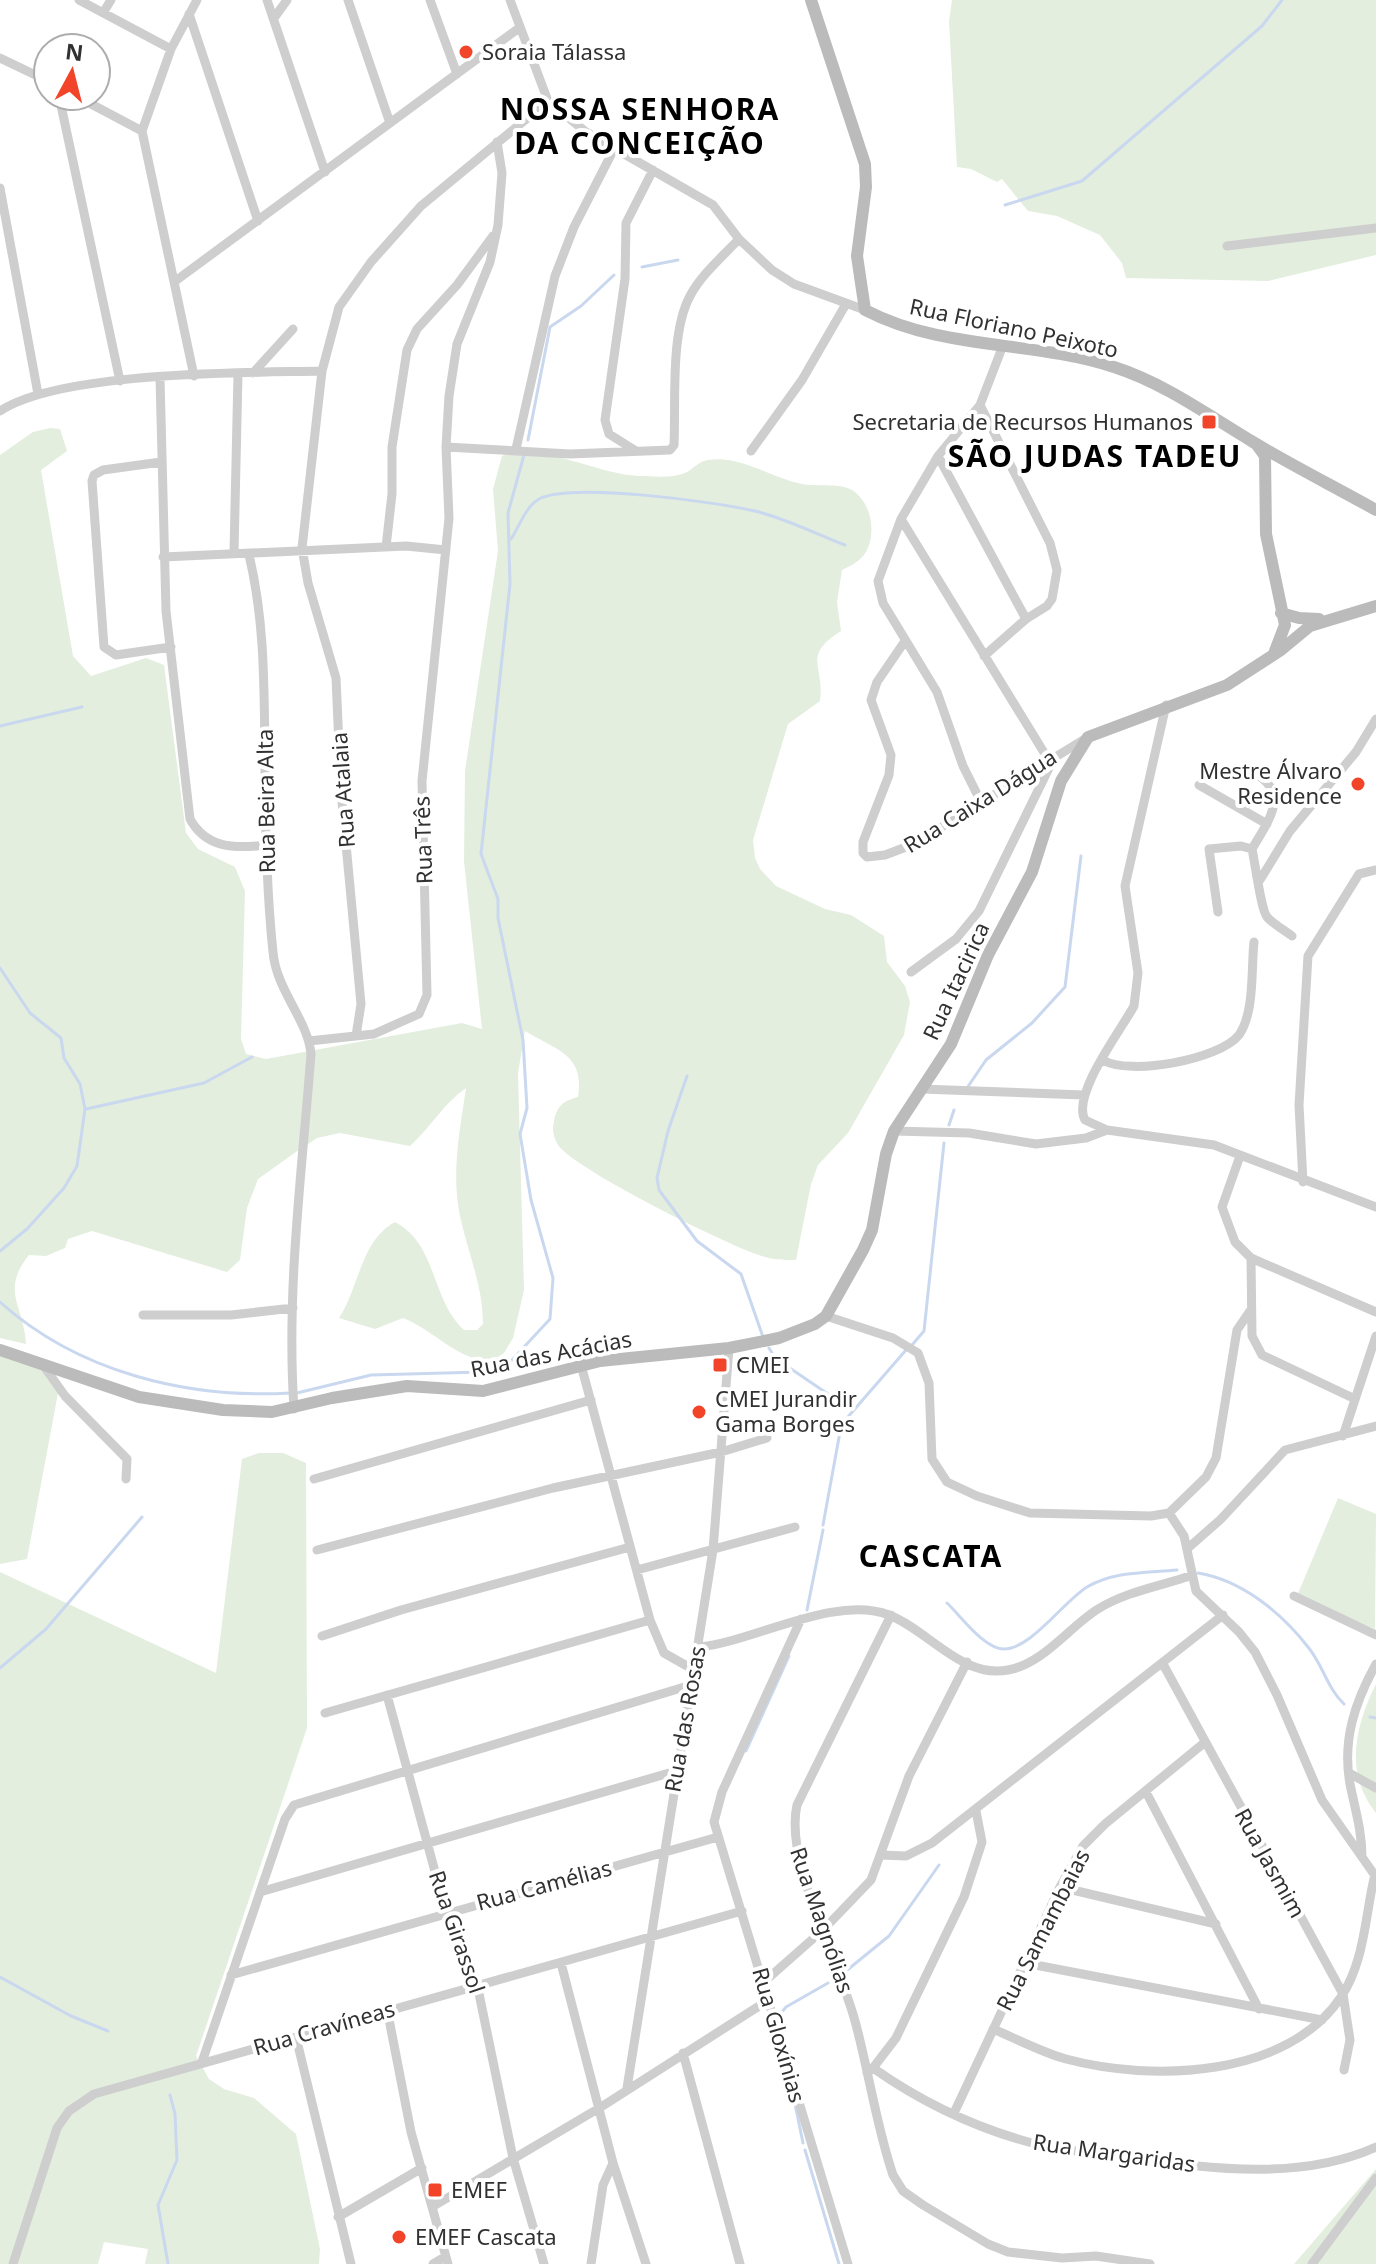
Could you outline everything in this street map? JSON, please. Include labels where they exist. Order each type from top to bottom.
[{"type":"street","points":[[79,0],[171,49]]},
{"type":"street","points":[[103,13],[111,0]]},
{"type":"street","points":[[194,376],[142,131],[171,49],[197,0]]},
{"type":"street","points":[[267,0],[325,172]]},
{"type":"street","points":[[274,18],[287,0]]},
{"type":"street","points":[[348,0],[390,123]]},
{"type":"street","points":[[430,0],[457,74]]},
{"type":"street","name":"Rua Floriano Peixoto","points":[[510,0],[548,101],[586,132],[713,205],[739,239],[772,270],[794,284],[914,331],[1117,368],[1214,417],[1254,443],[1376,510]]},
{"type":"street","points":[[811,0],[865,164],[866,187],[857,256],[865,310]]},
{"type":"street","points":[[189,14],[258,221]]},
{"type":"street","points":[[174,282],[519,28]]},
{"type":"street","points":[[0,58],[32,73]]},
{"type":"street","points":[[302,548],[322,371],[339,307],[354,284],[421,206],[548,101]]},
{"type":"street","points":[[62,112],[120,381]]},
{"type":"street","points":[[106,112],[142,131]]},
{"type":"street","name":"Rua Três","points":[[309,1041],[390,1030],[419,1014],[427,995],[422,781],[446,550],[450,489],[446,447],[457,344],[490,262],[498,225],[502,173],[497,142]]},
{"type":"street","points":[[516,449],[555,276],[574,227],[614,149]]},
{"type":"street","points":[[636,451],[609,434],[605,420],[625,279],[626,223],[653,170]]},
{"type":"street","points":[[0,188],[38,394]]},
{"type":"street","points":[[386,547],[392,494],[392,447],[407,350],[417,329],[485,250],[498,225]]},
{"type":"street","points":[[1227,246],[1376,228]]},
{"type":"street","points":[[446,447],[570,454],[670,450],[674,442],[678,332],[683,311],[698,283],[739,239]]},
{"type":"street","points":[[0,248],[11,246]]},
{"type":"street","points":[[751,451],[802,380],[846,304]]},
{"type":"street","points":[[253,373],[293,329]]},
{"type":"street","points":[[981,802],[963,766],[937,692],[905,641],[878,588],[879,573],[901,519],[938,456],[980,405],[1002,348]]},
{"type":"street","points":[[0,411],[38,394],[120,381],[322,371]]},
{"type":"street","points":[[234,552],[238,374]]},
{"type":"street","points":[[160,378],[163,557],[190,819],[198,833],[218,844],[236,849],[265,845]]},
{"type":"street","points":[[980,405],[1055,557],[1052,599],[984,656]]},
{"type":"street","points":[[1254,443],[1264,452],[1266,534],[1284,635],[1273,655]]},
{"type":"street","points":[[938,456],[1026,619]]},
{"type":"street","points":[[1265,470],[1274,459],[1284,459]]},
{"type":"street","points":[[161,462],[103,470],[94,475],[92,481],[104,647],[116,655],[171,647]]},
{"type":"street","points":[[901,519],[1048,764],[979,911],[956,939],[911,972]]},
{"type":"street","points":[[163,557],[234,552],[249,555],[302,548],[446,550]]},
{"type":"street","name":"Rua Atalaia","points":[[302,548],[338,695],[341,791],[360,989],[356,1036]]},
{"type":"street","name":"Rua Beira Alta","points":[[249,555],[264,639],[265,845],[273,956],[286,997],[309,1041]]},
{"type":"street","points":[[1088,737],[1166,705],[1227,685],[1310,626],[1376,606]]},
{"type":"street","points":[[1281,613],[1299,618],[1327,619]]},
{"type":"street","name":"Rua Caixa Dágua","points":[[905,641],[877,682],[871,700],[891,755],[889,775],[863,842],[863,853],[873,858],[900,851],[1088,737]]},
{"type":"street","points":[[1166,705],[1125,886],[1138,973],[1137,993],[1134,1006],[1084,1095],[1081,1108],[1085,1120],[1107,1130],[1197,1141],[1376,1207]]},
{"type":"street","points":[[1260,880],[1290,831],[1356,752],[1376,719]]},
{"type":"street","name":"Rua Itacirica","points":[[826,1316],[872,1230],[886,1154],[894,1131],[951,1044],[988,955],[1032,872],[1056,793],[1088,737]]},
{"type":"street","points":[[1250,771],[1267,779],[1272,788],[1274,805],[1252,849],[1260,880],[1263,913],[1292,936]]},
{"type":"street","points":[[1199,785],[1267,824]]},
{"type":"street","points":[[1218,912],[1209,849],[1241,846],[1252,849]]},
{"type":"street","points":[[1303,1182],[1299,1105],[1308,956],[1359,874],[1376,870]]},
{"type":"street","points":[[1103,1060],[1116,1066],[1154,1066],[1213,1050],[1231,1041],[1238,1035],[1245,1014],[1254,942]]},
{"type":"street","points":[[294,1409],[293,1308],[309,1041]]},
{"type":"street","points":[[921,1089],[1084,1095]]},
{"type":"street","points":[[894,1131],[969,1133],[1047,1144],[1086,1138],[1107,1130]]},
{"type":"street","points":[[1240,1156],[1222,1207],[1235,1242],[1251,1258],[1376,1312]]},
{"type":"street","points":[[1251,1258],[1252,1336],[1262,1355],[1353,1398]]},
{"type":"street","points":[[143,1315],[231,1315],[293,1308]]},
{"type":"street","points":[[826,1316],[893,1338],[918,1353],[929,1383],[932,1459],[947,1482],[977,1496],[1030,1513],[1151,1516],[1169,1513],[1198,1486],[1216,1458],[1237,1330],[1250,1311]]},
{"type":"street","name":"Rua das Acácias","points":[[0,1350],[139,1397],[246,1412],[294,1409],[332,1398],[407,1386],[483,1391],[581,1365],[729,1348],[779,1338],[804,1329],[826,1316]]},
{"type":"street","points":[[1343,1436],[1353,1398],[1376,1336]]},
{"type":"street","name":"Rua das Rosas","points":[[627,2088],[662,1852],[713,1550],[729,1348]]},
{"type":"street","points":[[41,1362],[65,1396],[127,1459],[126,1479]]},
{"type":"street","points":[[581,1365],[650,1620],[664,1653],[694,1670]]},
{"type":"street","points":[[314,1479],[591,1400]]},
{"type":"street","points":[[1187,1549],[1232,1508],[1285,1450],[1376,1426]]},
{"type":"street","points":[[317,1550],[609,1476],[721,1452],[767,1438]]},
{"type":"street","points":[[993,2029],[1078,2062],[1176,2070],[1208,2068],[1259,2057],[1294,2041],[1322,2020],[1343,1994],[1363,1941],[1375,1876],[1322,1800],[1255,1652],[1223,1615],[1196,1591],[1180,1526],[1169,1513]]},
{"type":"street","points":[[637,1570],[795,1527]]},
{"type":"street","points":[[322,1636],[401,1610],[630,1547]]},
{"type":"street","points":[[699,1647],[717,1645],[801,1619],[866,1610],[891,1615],[967,1662],[994,1671],[1014,1669],[1035,1658],[1105,1605],[1190,1576]]},
{"type":"street","points":[[1294,1596],[1376,1635]]},
{"type":"street","name":"Rua Magnólias","points":[[891,1615],[797,1805],[793,1823],[798,1860],[845,1986],[870,2071],[886,2153],[903,2191],[964,2230],[1008,2252],[1062,2258],[1096,2256],[1150,2264]]},
{"type":"street","points":[[881,1855],[906,1856],[918,1851],[976,1811],[1223,1615]]},
{"type":"street","name":"Rua Gloxínias","points":[[801,1619],[716,1807],[714,1822],[848,2264]]},
{"type":"street","points":[[325,1713],[650,1620]]},
{"type":"street","points":[[764,1982],[861,1892],[881,1855],[909,1776],[967,1662]]},
{"type":"street","name":"Rua Jasmim","points":[[1163,1664],[1343,1994],[1350,2040],[1344,2070]]},
{"type":"street","points":[[1362,1857],[1361,1828],[1349,1773],[1351,1719],[1376,1664]]},
{"type":"street","points":[[202,2062],[285,1819],[290,1809],[299,1802],[691,1685]]},
{"type":"street","name":"Rua Girassol","points":[[387,1695],[446,1912],[477,1984],[513,2158],[544,2264]]},
{"type":"street","name":"Rua Samambaias","points":[[954,2113],[1060,1887],[1093,1835],[1204,1743]]},
{"type":"street","points":[[260,1892],[676,1771]]},
{"type":"street","points":[[1349,1773],[1376,1788]]},
{"type":"street","points":[[1146,1792],[1259,2009]]},
{"type":"street","points":[[870,2071],[896,2038],[964,1897],[982,1842],[976,1811]]},
{"type":"street","name":"Rua Camélias","points":[[231,1975],[718,1837]]},
{"type":"street","points":[[1060,1887],[1216,1924]]},
{"type":"street","name":"Rua Cravíneas","points":[[13,2264],[52,2140],[69,2111],[94,2094],[742,1911]]},
{"type":"street","points":[[561,1963],[601,2107],[613,2163],[646,2264]]},
{"type":"street","points":[[1025,1963],[1322,2020]]},
{"type":"street","points":[[432,2207],[601,2107],[770,1999]]},
{"type":"street","points":[[387,2009],[403,2094],[446,2260],[433,2264]]},
{"type":"street","points":[[296,2037],[351,2264]]},
{"type":"street","points":[[683,2053],[740,2264]]},
{"type":"street","name":"Rua Margaridas","points":[[870,2071],[954,2113],[1034,2144],[1166,2162],[1237,2167],[1318,2166],[1376,2147]]},
{"type":"street","points":[[591,2264],[603,2185],[613,2163]]},
{"type":"street","points":[[338,2217],[422,2168]]},
{"type":"street","points":[[1312,2264],[1376,2178]]},
{"type":"green space","points":[[952,0],[1376,0],[1376,255],[1268,281],[1126,278],[1122,263],[1100,235],[1057,216],[1028,211],[1002,179],[997,182],[971,169],[957,167],[949,21]]},
{"type":"green space","points":[[60,429],[67,451],[41,470],[73,656],[91,676],[146,658],[164,665],[186,833],[198,849],[235,867],[245,891],[241,1039],[246,1054],[266,1059],[462,1023],[482,1029],[464,861],[465,771],[498,551],[493,489],[502,456],[516,452],[550,455],[622,474],[656,477],[682,474],[702,462],[720,459],[802,484],[844,487],[860,496],[870,518],[870,543],[862,558],[842,570],[837,602],[841,631],[829,640],[818,655],[820,701],[788,724],[753,840],[760,869],[776,886],[825,909],[851,915],[884,936],[887,962],[905,986],[910,1002],[904,1035],[848,1133],[818,1165],[811,1184],[796,1260],[769,1258],[747,1251],[655,1207],[570,1156],[558,1145],[553,1127],[559,1108],[578,1097],[577,1071],[566,1055],[525,1031],[518,1073],[524,1290],[513,1338],[504,1353],[490,1362],[456,1350],[403,1318],[375,1329],[339,1318],[375,1240],[395,1222],[419,1244],[445,1303],[464,1330],[477,1330],[483,1324],[478,1283],[457,1200],[457,1152],[466,1088],[450,1101],[410,1146],[340,1133],[317,1138],[258,1179],[247,1208],[240,1260],[227,1272],[92,1231],[68,1239],[65,1248],[46,1256],[29,1255],[20,1268],[15,1289],[26,1344],[0,1338],[0,455],[33,432]]},
{"type":"green space","points":[[0,1353],[37,1364],[58,1393],[27,1559],[0,1564]]},
{"type":"green space","points":[[259,1453],[283,1453],[306,1463],[307,1728],[196,2056],[209,2079],[224,2089],[254,2098],[296,2134],[320,2249],[319,2264],[145,2264],[148,2249],[104,2242],[98,2264],[0,2264],[0,1572],[216,1673],[242,1459]]},
{"type":"green space","points":[[1338,1498],[1376,1514],[1375,1629],[1297,1596]]},
{"type":"green space","points":[[1376,1684],[1376,1813],[1360,1782],[1356,1749],[1363,1716]]},
{"type":"green space","points":[[1376,2169],[1376,2264],[1294,2264]]},
{"type":"waterway","points":[[1005,205],[1082,181],[1262,26],[1282,0]]},
{"type":"waterway","points":[[642,267],[678,260]]},
{"type":"waterway","points":[[528,440],[550,327],[581,306],[614,275]]},
{"type":"waterway","points":[[297,1393],[371,1375],[482,1372],[512,1360],[550,1319],[553,1278],[531,1200],[520,1134],[527,1108],[523,1040],[498,918],[498,899],[481,854],[510,584],[508,513],[524,455]]},
{"type":"waterway","points":[[511,539],[534,502],[556,494],[581,492],[646,495],[759,512],[845,545]]},
{"type":"waterway","points":[[0,726],[82,707]]},
{"type":"waterway","points":[[967,1088],[986,1060],[1032,1023],[1065,987],[1081,856]]},
{"type":"waterway","points":[[0,968],[30,1013],[61,1038],[64,1058],[80,1084],[85,1109],[77,1166],[64,1188],[27,1229],[0,1251]]},
{"type":"waterway","points":[[86,1109],[204,1083],[252,1057]]},
{"type":"waterway","points":[[687,1076],[668,1131],[657,1178],[659,1190],[697,1241],[741,1274],[763,1337]]},
{"type":"waterway","points":[[949,1125],[954,1110]]},
{"type":"waterway","points":[[912,1345],[924,1331],[944,1143]]},
{"type":"waterway","points":[[0,1302],[64,1347],[136,1376],[212,1391],[290,1393]]},
{"type":"waterway","points":[[769,1348],[775,1358],[853,1411]]},
{"type":"waterway","points":[[823,1525],[840,1432],[847,1418],[906,1350]]},
{"type":"waterway","points":[[0,1668],[46,1629],[142,1517]]},
{"type":"waterway","points":[[807,1610],[823,1530]]},
{"type":"waterway","points":[[947,1603],[988,1644],[1004,1649],[1014,1647],[1036,1633],[1087,1587],[1109,1578],[1177,1570]]},
{"type":"waterway","points":[[1198,1573],[1245,1590],[1273,1610],[1308,1647],[1344,1704]]},
{"type":"waterway","points":[[746,1751],[789,1656]]},
{"type":"waterway","points":[[1370,1717],[1376,1718]]},
{"type":"waterway","points":[[846,1971],[889,1936],[939,1865]]},
{"type":"waterway","points":[[0,1977],[71,2016],[108,2031]]},
{"type":"waterway","points":[[777,2018],[786,2007],[828,1983]]},
{"type":"waterway","points":[[168,2264],[158,2205],[177,2160],[175,2114],[170,2095]]},
{"type":"waterway","points":[[795,2104],[803,2143]]},
{"type":"waterway","points":[[805,2150],[839,2264]]},
{"type":"place","name":"Soraia Tálassa","points":[[466,52]]},
{"type":"place","name":"Secretaria de Recursos Humanos","points":[[1209,422]]},
{"type":"place","name":"Mestre Álvaro Residence","points":[[1358,784]]},
{"type":"place","name":"CMEI","points":[[720,1365]]},
{"type":"place","name":"CMEI Jurandir Gama Borges","points":[[699,1412]]},
{"type":"place","name":"EMEF","points":[[435,2190]]},
{"type":"place","name":"EMEF Cascata","points":[[399,2237]]},
{"type":"district","name":"NOSSA SENHORA DA CONCEIÇÃO","points":[[640,127]]},
{"type":"district","name":"SÃO JUDAS TADEU","points":[[1095,457]]},
{"type":"district","name":"CASCATA","points":[[931,1557]]}]
